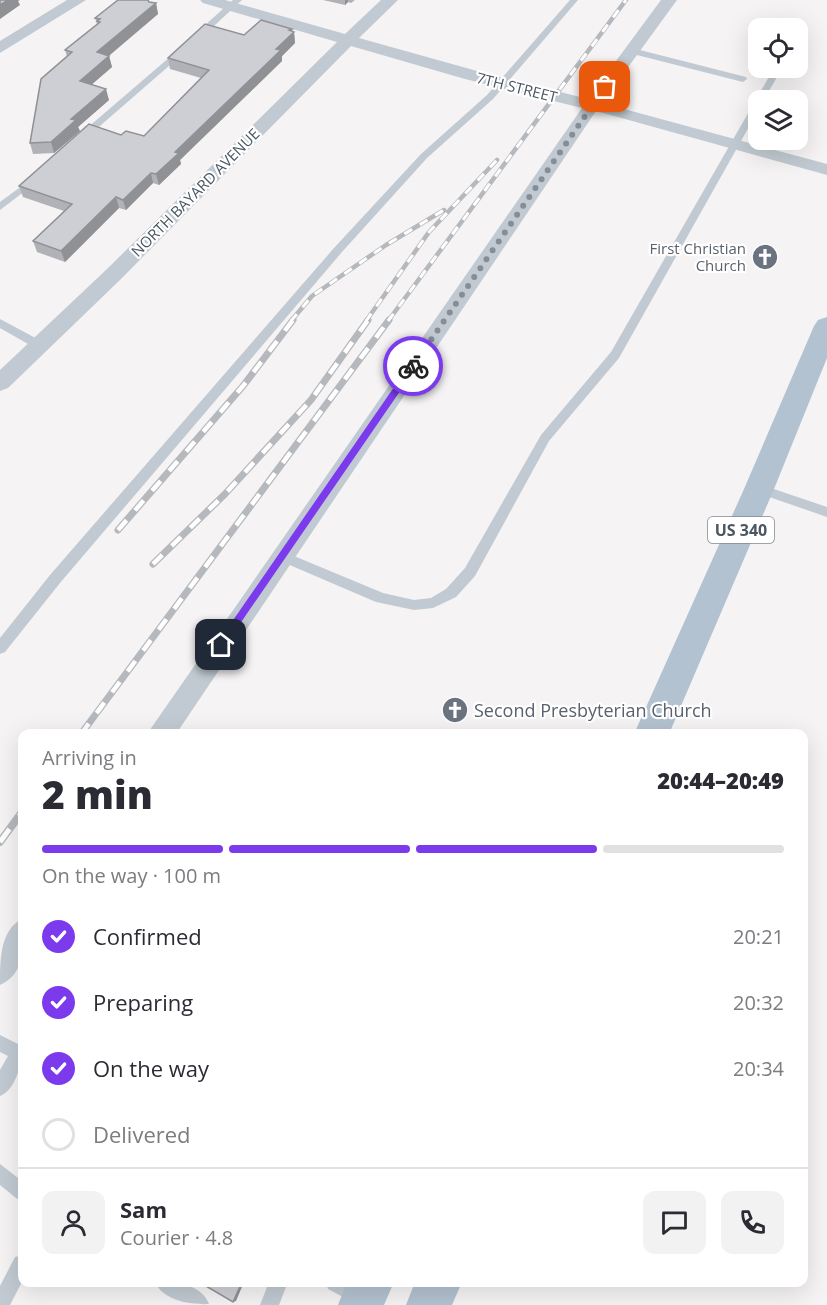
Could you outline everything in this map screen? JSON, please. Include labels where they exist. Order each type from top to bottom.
[{"type":"main road","name":"US 340","points":[[653,729],[759,489],[827,326]]},
{"type":"main road","points":[[429,1305],[437,1287]]},
{"type":"street","points":[[0,48],[78,0]]},
{"type":"street","name":"7TH STREET","points":[[208,0],[235,3],[349,40],[827,170]]},
{"type":"street","name":"NORTH BAYARD AVENUE","points":[[0,383],[390,0]]},
{"type":"street","points":[[163,729],[592,105],[669,0]]},
{"type":"street","points":[[0,970],[18,941]]},
{"type":"lane","points":[[0,648],[55,579],[338,250],[424,156],[481,106],[574,0]]},
{"type":"lane","points":[[193,41],[235,3]]},
{"type":"lane","points":[[74,144],[185,48]]},
{"type":"lane","points":[[632,51],[743,79]]},
{"type":"lane","points":[[282,556],[381,598],[414,605],[433,603],[451,593],[470,572],[545,438],[615,355],[772,78]]},
{"type":"lane","points":[[0,207],[41,173]]},
{"type":"lane","points":[[0,323],[39,345]]},
{"type":"lane","points":[[759,489],[827,512]]},
{"type":"lane","points":[[0,1043],[18,1049]]},
{"type":"lane","points":[[0,1087],[18,1055]]},
{"type":"lane","points":[[0,1173],[18,1189]]},
{"type":"lane","points":[[0,1305],[18,1271]]},
{"type":"lane","points":[[172,1287],[202,1305]]},
{"type":"lane","points":[[269,1305],[277,1287]]},
{"type":"building","points":[[118,0],[148,0],[156,3],[97,52],[109,56],[80,81],[106,89],[71,119],[76,120],[51,142],[30,143],[41,79],[72,52],[65,50],[100,22],[97,21],[100,19],[95,18]]},
{"type":"building","points":[[261,20],[292,29],[289,30],[294,32],[276,49],[281,50],[175,152],[179,153],[156,174],[151,173],[123,200],[116,197],[61,251],[33,241],[72,204],[19,186],[89,124],[121,135],[126,131],[144,136],[209,70],[168,58],[205,24],[244,35]]},
{"type":"building","points":[[208,1287],[240,1287],[233,1302]]},
{"type":"railway","points":[[388,321],[626,0]]},
{"type":"railway","points":[[366,321],[429,232],[497,160]]},
{"type":"railway","points":[[291,321],[312,296],[386,245],[444,210]]},
{"type":"railway","points":[[118,530],[243,386],[293,320]]},
{"type":"railway","points":[[153,564],[225,494],[311,400],[368,320]]},
{"type":"railway","points":[[85,729],[389,320]]},
{"type":"railway","points":[[0,842],[18,817]]},
{"type":"way so far","points":[[413,366],[605,87]]},
{"type":"place","name":"First Christian Church","points":[[765,257]]},
{"type":"place","name":"Second Presbyterian Church","points":[[455,710]]},
{"type":"route","points":[[221,645],[413,366]]}]
